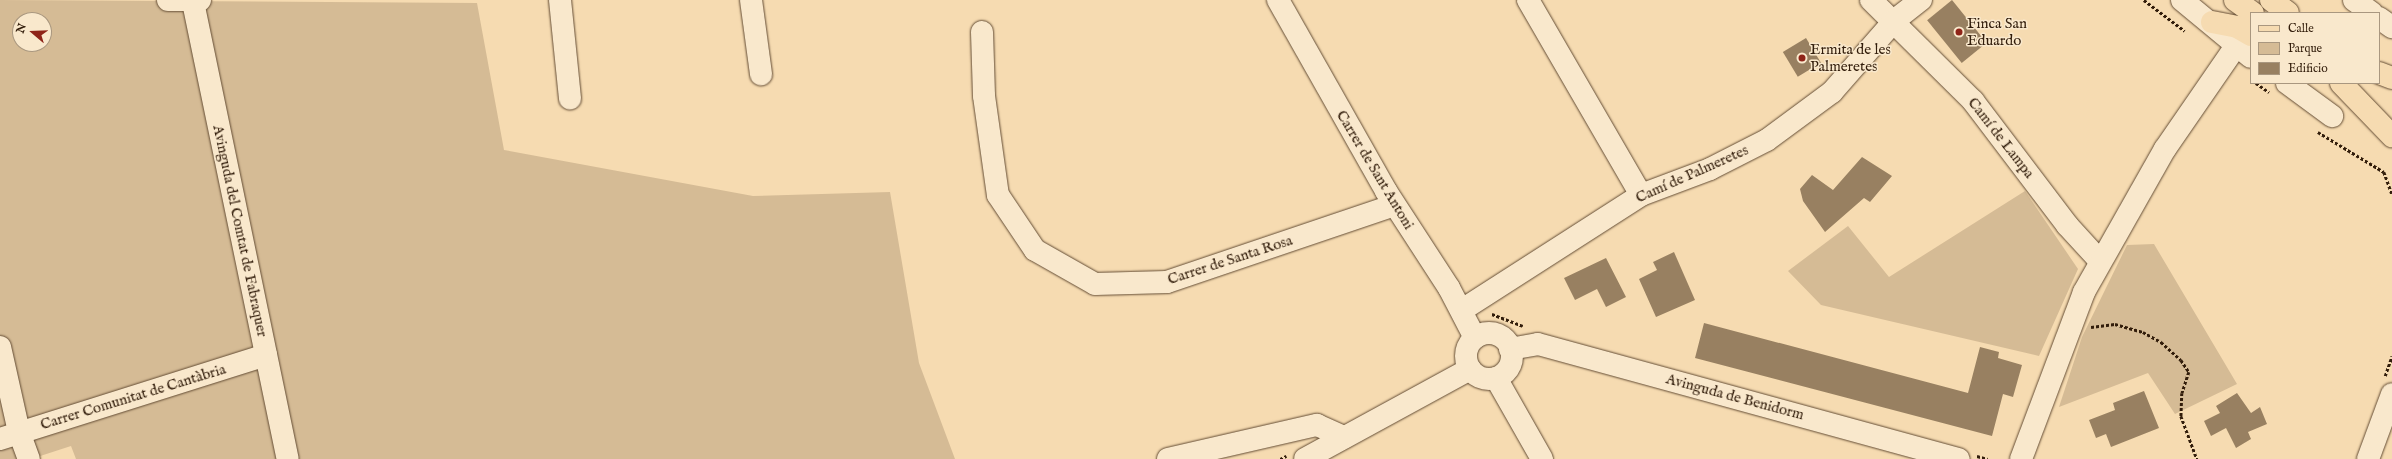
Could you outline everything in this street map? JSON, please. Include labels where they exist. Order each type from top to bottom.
[{"type":"main road","points":[[2235,0],[2252,12]]},
{"type":"main road","points":[[2271,0],[2287,12]]},
{"type":"main road","points":[[2212,22],[2237,27],[2246,46]]},
{"type":"main road","points":[[2380,73],[2392,78]]},
{"type":"main road","points":[[2342,84],[2392,136]]},
{"type":"street","points":[[168,0],[196,1]]},
{"type":"street","points":[[560,0],[570,98]]},
{"type":"street","points":[[751,0],[761,74]]},
{"type":"street","name":"Carrer de Sant Antoni","points":[[1278,0],[1394,205],[1462,310],[1475,338]]},
{"type":"street","points":[[1528,0],[1641,194]]},
{"type":"street","name":"Camí de Lampa","points":[[1871,0],[1895,20],[1973,100],[2067,225],[2100,261]]},
{"type":"street","name":"Camí de Palmeretes","points":[[1462,310],[1641,194],[1710,169],[1767,140],[1832,92],[1895,20],[1921,0]]},
{"type":"street","points":[[2182,0],[2212,22]]},
{"type":"street","points":[[2354,0],[2371,12]]},
{"type":"street","name":"Avinguda del Comtat de Fabraquer","points":[[196,1],[288,459]]},
{"type":"street","points":[[2380,19],[2392,28]]},
{"type":"street","name":"Carrer de Santa Rosa","points":[[982,32],[984,96],[998,195],[1035,250],[1095,284],[1167,282],[1394,205]]},
{"type":"street","points":[[2021,459],[2070,328],[2100,261],[2165,149],[2246,46]]},
{"type":"street","points":[[2288,84],[2332,116]]},
{"type":"street","points":[[1496,334],[1510,349],[1509,366],[1496,378],[1481,378],[1470,369],[1466,356],[1475,338],[1496,334]]},
{"type":"street","name":"Avinguda de Benidorm","points":[[1510,349],[1538,344],[1959,459]]},
{"type":"street","points":[[0,347],[9,436],[29,459]]},
{"type":"street","name":"Carrer Comunitat de Cantàbria","points":[[9,436],[266,355]]},
{"type":"street","points":[[1305,459],[1470,369]]},
{"type":"street","points":[[1496,378],[1542,459]]},
{"type":"street","points":[[2368,459],[2392,394]]},
{"type":"street","points":[[1168,459],[1317,425],[1344,437]]},
{"type":"path","points":[[2070,328],[2115,324],[2161,342],[2189,372],[2182,393],[2181,416],[2197,459]]},
{"type":"green space","points":[[0,0],[477,3],[504,150],[753,196],[890,192],[919,363],[955,459],[76,459],[71,446],[31,459],[0,459]]},
{"type":"green space","points":[[2025,191],[2078,269],[2039,356],[1821,305],[1788,271],[1848,226],[1889,277]]},
{"type":"green space","points":[[2154,244],[2237,384],[2175,414],[2148,373],[2059,407],[2082,337],[2127,245]]},
{"type":"building","name":"Finca San Eduardo","points":[[1952,0],[1987,43],[1962,63],[1927,20]]},
{"type":"building","name":"Ermita de les Palmeretes","points":[[1806,38],[1821,63],[1798,77],[1783,52]]},
{"type":"building","points":[[1862,157],[1892,176],[1870,202],[1864,198],[1825,232],[1803,201],[1800,189],[1812,175],[1833,190]]},
{"type":"building","points":[[1674,252],[1695,300],[1656,317],[1639,279],[1657,270],[1653,262]]},
{"type":"building","points":[[1606,258],[1626,297],[1606,307],[1597,289],[1575,300],[1564,278]]},
{"type":"building","points":[[1704,323],[1968,393],[1980,347],[1999,352],[1998,358],[2022,365],[2013,397],[2003,394],[1992,436],[1695,358]]},
{"type":"building","points":[[2144,391],[2159,428],[2111,447],[2106,434],[2096,438],[2089,420],[2115,410],[2113,403]]},
{"type":"building","points":[[2237,393],[2251,413],[2260,407],[2267,424],[2248,432],[2251,439],[2236,448],[2226,428],[2211,436],[2204,421],[2220,413],[2216,406]]},
{"type":"place","name":"Finca San Eduardo","points":[[1959,32]]},
{"type":"place","name":"Ermita de les Palmeretes","points":[[1802,58]]}]
